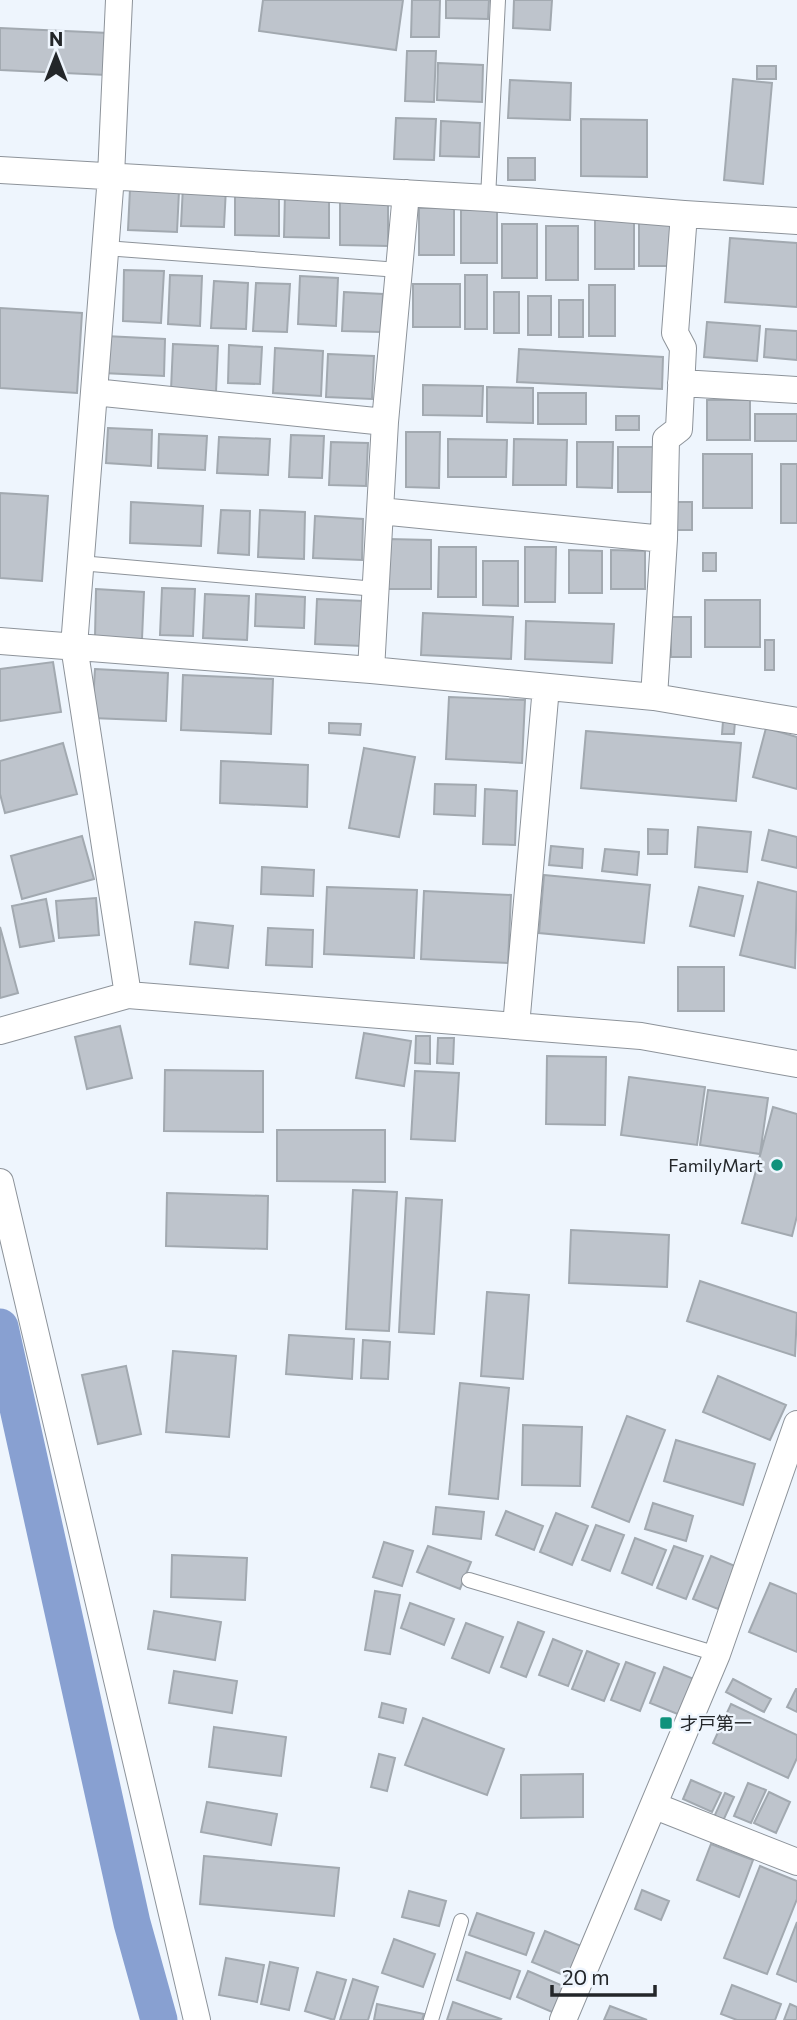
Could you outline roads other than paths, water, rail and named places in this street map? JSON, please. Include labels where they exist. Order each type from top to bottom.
[{"type":"street","points":[[119,0],[111,176],[74,646],[128,995]]},
{"type":"street","points":[[0,170],[488,198],[797,221]]},
{"type":"street","points":[[371,670],[385,422],[406,193]]},
{"type":"street","points":[[654,696],[664,539],[666,439],[679,429],[682,348],[675,334],[684,214]]},
{"type":"street","points":[[681,383],[797,390]]},
{"type":"street","points":[[94,392],[385,422]]},
{"type":"street","points":[[380,511],[664,539]]},
{"type":"street","points":[[0,641],[371,670],[654,696],[797,721]]},
{"type":"street","points":[[516,1026],[546,687]]},
{"type":"street","points":[[0,1031],[128,995],[641,1036],[797,1064]]},
{"type":"street","points":[[0,1182],[197,2020]]},
{"type":"street","points":[[564,2020],[717,1654],[797,1424]]},
{"type":"street","points":[[654,1805],[797,1862]]},
{"type":"lane","points":[[488,198],[498,0]]},
{"type":"lane","points":[[105,248],[399,270]]},
{"type":"lane","points":[[80,563],[376,589]]},
{"type":"lane","points":[[469,1580],[717,1654]]},
{"type":"lane","points":[[431,2020],[461,1921]]},
{"type":"waterway","points":[[0,1327],[132,1923],[159,2020]]},
{"type":"place","name":"FamilyMart","points":[[777,1165]]},
{"type":"place","name":"才戸第一","points":[[666,1723]]}]
